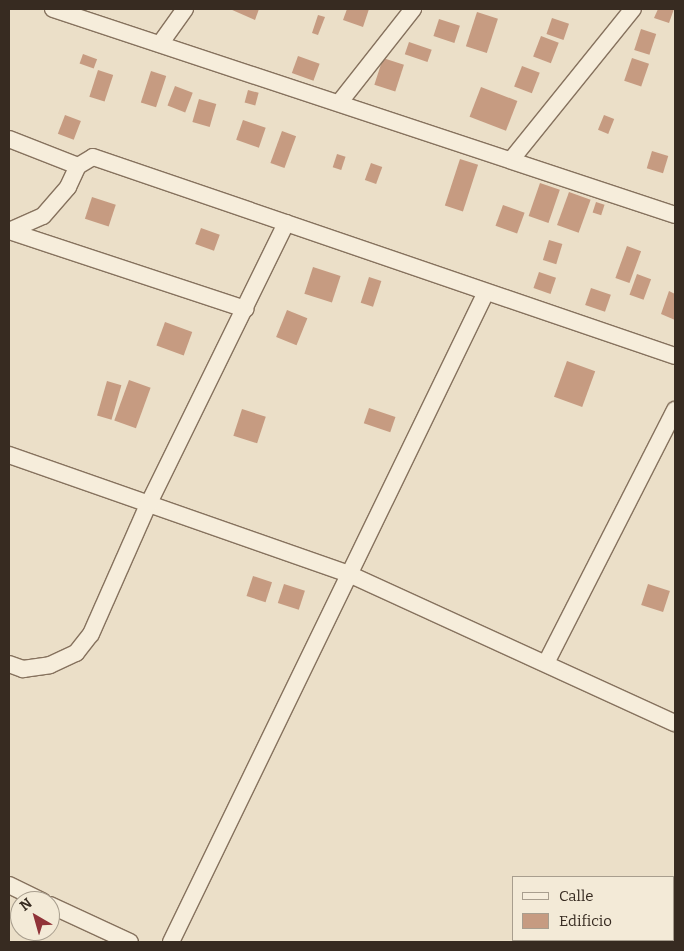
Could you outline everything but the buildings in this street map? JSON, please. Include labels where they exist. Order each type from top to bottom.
[{"type":"street","points":[[53,9],[675,214]]},
{"type":"street","points":[[160,44],[185,9]]},
{"type":"street","points":[[339,103],[413,9]]},
{"type":"street","points":[[511,160],[633,9]]},
{"type":"street","points":[[9,139],[78,166]]},
{"type":"street","points":[[9,231],[43,216],[55,205],[78,166],[93,157],[675,356]]},
{"type":"street","points":[[9,664],[23,669],[50,665],[76,653],[91,634],[148,505],[286,223]]},
{"type":"street","points":[[9,231],[245,309]]},
{"type":"street","points":[[171,942],[486,292]]},
{"type":"street","points":[[546,663],[675,410]]},
{"type":"street","points":[[9,455],[349,574],[675,722]]},
{"type":"street","points":[[9,885],[21,891]]},
{"type":"street","points":[[60,909],[130,942]]}]
